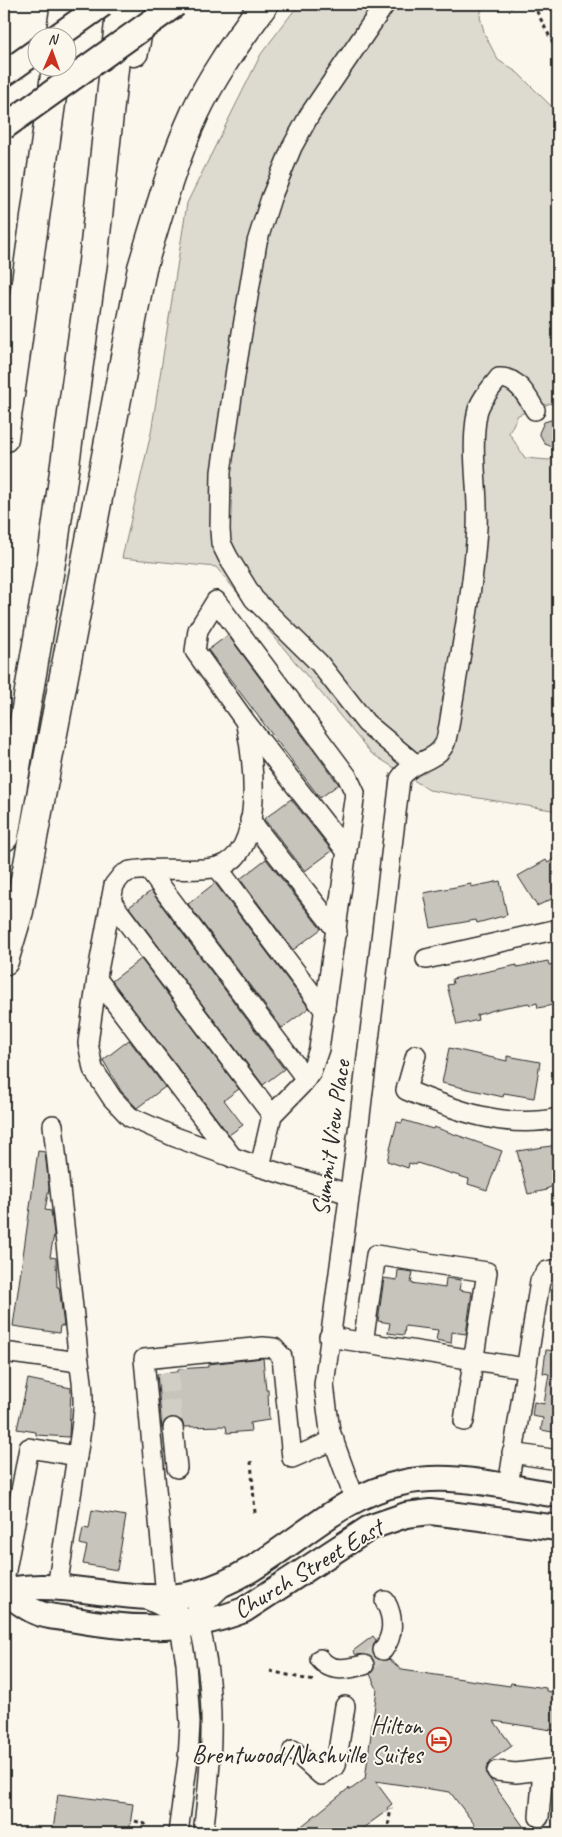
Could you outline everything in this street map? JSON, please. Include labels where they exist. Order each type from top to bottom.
[{"type":"highway","points":[[61,28],[65,4]]},
{"type":"highway","points":[[4,837],[53,551],[93,262],[121,4]]},
{"type":"highway","points":[[93,262],[143,4]]},
{"type":"highway","points":[[4,961],[19,911],[142,268],[168,178],[195,112],[224,60],[264,4]]},
{"type":"highway","points":[[4,438],[7,397],[55,78]]},
{"type":"main road","points":[[69,28],[103,4]]},
{"type":"main road","points":[[4,127],[176,4]]},
{"type":"main road","points":[[4,74],[28,57]]},
{"type":"main road","name":"Church Street East","points":[[4,1591],[41,1587],[142,1597],[198,1592],[227,1583],[286,1547],[355,1500],[386,1486],[418,1480],[460,1481],[508,1486],[558,1495]]},
{"type":"main road","name":"Church Street East","points":[[4,1591],[36,1612],[128,1628],[189,1623],[222,1619],[244,1610],[371,1527],[406,1515],[430,1512],[558,1528]]},
{"type":"street","points":[[385,4],[310,114],[292,147],[271,198],[257,242],[221,472],[220,530],[221,543],[254,599],[319,664],[377,734],[415,764],[436,754],[444,745],[449,726],[476,539],[477,412],[488,391],[499,378],[506,378],[515,382],[535,410]]},
{"type":"street","points":[[260,1168],[272,1115],[306,1079],[319,1049],[337,931],[355,793],[347,776],[216,601],[198,630],[195,651],[245,721],[347,852]]},
{"type":"street","points":[[245,721],[253,779],[249,832],[243,848],[231,860],[217,867],[130,871],[122,875],[114,885],[97,978],[88,1052],[93,1069],[112,1098],[124,1111],[137,1120],[260,1168],[348,1194]]},
{"type":"street","name":"Summit View Place","points":[[355,1500],[327,1420],[324,1393],[329,1338],[360,1116],[400,779],[406,769],[415,764]]},
{"type":"street","points":[[250,820],[337,931]]},
{"type":"street","points":[[217,867],[325,1010]]},
{"type":"street","points":[[148,869],[306,1079]]},
{"type":"street","points":[[111,901],[272,1115]]},
{"type":"street","points":[[426,959],[558,929]]},
{"type":"street","points":[[97,978],[233,1158]]},
{"type":"street","points":[[416,1055],[406,1090],[448,1106],[490,1118],[528,1122],[558,1118]]},
{"type":"street","points":[[53,1125],[79,1362],[84,1390],[84,1414],[57,1588]]},
{"type":"street","points":[[363,1343],[376,1255],[487,1272],[464,1421]]},
{"type":"street","points":[[508,1486],[540,1281],[547,1271],[558,1269]]},
{"type":"street","points":[[329,1338],[526,1368]]},
{"type":"street","points":[[166,1596],[144,1359],[168,1365],[269,1346],[282,1357],[292,1458],[334,1440]]},
{"type":"street","points":[[11,1353],[79,1362]]},
{"type":"street","points":[[173,1428],[177,1468]]},
{"type":"street","points":[[4,1581],[30,1448],[76,1456]]},
{"type":"street","points":[[512,1453],[558,1460]]},
{"type":"street","points":[[178,1833],[186,1776],[189,1703],[189,1623],[227,1583]]},
{"type":"street","points":[[142,1597],[189,1623],[211,1698],[210,1776],[203,1833]]},
{"type":"street","points":[[383,1650],[388,1644],[392,1625],[385,1601]]},
{"type":"street","points":[[320,1659],[328,1667],[341,1669],[364,1665]]},
{"type":"street","points":[[293,1750],[321,1775],[336,1765],[345,1706]]},
{"type":"street","points":[[497,1770],[516,1772],[551,1769],[539,1817]]},
{"type":"street","points":[[186,1776],[210,1776]]},
{"type":"path","points":[[510,7],[516,4]]},
{"type":"path","points":[[533,4],[555,47],[558,49]]},
{"type":"path","points":[[251,1461],[254,1513]]},
{"type":"path","points":[[270,1671],[314,1681]]},
{"type":"path","points":[[387,1833],[391,1808]]},
{"type":"path","points":[[135,1821],[145,1824],[149,1833]]},
{"type":"shaded area","points":[[299,4],[483,4],[480,17],[485,35],[498,60],[518,73],[552,107],[554,150],[558,153],[558,405],[554,402],[518,415],[509,433],[525,458],[549,460],[558,454],[558,811],[429,790],[371,753],[216,567],[122,558],[151,433],[187,203],[261,54]]},
{"type":"building","points":[[558,418],[558,449],[545,444],[539,433],[544,422]]},
{"type":"building","points":[[228,635],[339,784],[320,798],[208,650]]},
{"type":"building","points":[[291,799],[332,851],[305,871],[264,819]]},
{"type":"building","points":[[558,856],[558,896],[537,906],[518,876],[546,860],[548,863]]},
{"type":"building","points":[[266,859],[321,929],[293,950],[240,879]]},
{"type":"building","points":[[500,881],[507,915],[477,923],[476,920],[431,928],[424,893],[471,884],[471,887]]},
{"type":"building","points":[[215,883],[309,1008],[282,1028],[188,904]]},
{"type":"building","points":[[151,891],[284,1069],[263,1085],[129,907]]},
{"type":"building","points":[[141,959],[239,1089],[224,1100],[243,1125],[229,1135],[112,981]]},
{"type":"building","points":[[548,961],[549,965],[554,964],[558,1004],[538,1008],[537,1003],[530,1005],[529,1003],[501,1008],[477,1015],[478,1020],[457,1025],[447,985],[453,984],[452,979],[517,965],[517,967]]},
{"type":"building","points":[[129,1040],[165,1087],[137,1108],[121,1091],[103,1060]]},
{"type":"building","points":[[449,1048],[507,1061],[507,1056],[540,1062],[534,1098],[504,1093],[503,1097],[442,1083]]},
{"type":"building","points":[[403,1120],[433,1129],[434,1127],[502,1151],[487,1190],[468,1184],[469,1179],[417,1163],[416,1165],[409,1163],[408,1168],[387,1161],[397,1122],[402,1123]]},
{"type":"building","points":[[558,1145],[558,1184],[547,1190],[528,1194],[517,1151]]},
{"type":"building","points":[[38,1151],[45,1152],[49,1188],[45,1210],[51,1211],[54,1234],[50,1257],[56,1258],[57,1287],[59,1287],[64,1326],[60,1326],[59,1333],[13,1326]]},
{"type":"building","points":[[398,1270],[413,1272],[411,1283],[445,1288],[446,1278],[461,1280],[459,1290],[472,1292],[466,1334],[452,1332],[451,1343],[436,1340],[438,1330],[405,1326],[404,1335],[388,1333],[390,1323],[378,1321],[384,1278],[397,1280]]},
{"type":"building","points":[[546,1350],[558,1351],[558,1433],[541,1430],[543,1418],[532,1416],[534,1402],[544,1404],[549,1374],[543,1373]]},
{"type":"building","points":[[263,1358],[266,1390],[268,1390],[269,1420],[250,1423],[251,1431],[227,1433],[226,1426],[184,1427],[182,1421],[172,1417],[166,1419],[162,1429],[157,1374],[178,1372],[178,1369],[208,1367],[208,1364]]},
{"type":"building","points":[[28,1379],[71,1388],[69,1437],[36,1435],[36,1432],[17,1429]]},
{"type":"building","points":[[92,1510],[126,1516],[117,1570],[83,1564],[87,1546],[80,1544],[83,1528],[89,1529]]},
{"type":"building","name":"Hilton Brentwood/Nashville Suites","points":[[373,1636],[376,1640],[372,1649],[373,1656],[382,1661],[389,1659],[402,1670],[510,1686],[511,1683],[546,1688],[546,1691],[558,1693],[558,1731],[494,1721],[512,1746],[491,1760],[486,1769],[487,1775],[528,1833],[481,1833],[450,1792],[375,1781],[392,1804],[387,1808],[388,1810],[356,1833],[293,1833],[349,1788],[350,1790],[365,1779],[377,1689],[370,1674],[375,1668],[372,1658],[367,1654],[356,1655],[353,1651]]},
{"type":"building","points":[[58,1794],[133,1804],[129,1833],[79,1833],[53,1830]]},
{"type":"tunnel","points":[[169,1373],[173,1428]]},
{"type":"tunnel","points":[[364,1665],[383,1650]]},
{"type":"place","name":"Hilton Brentwood/Nashville Suites","points":[[439,1740]]}]
